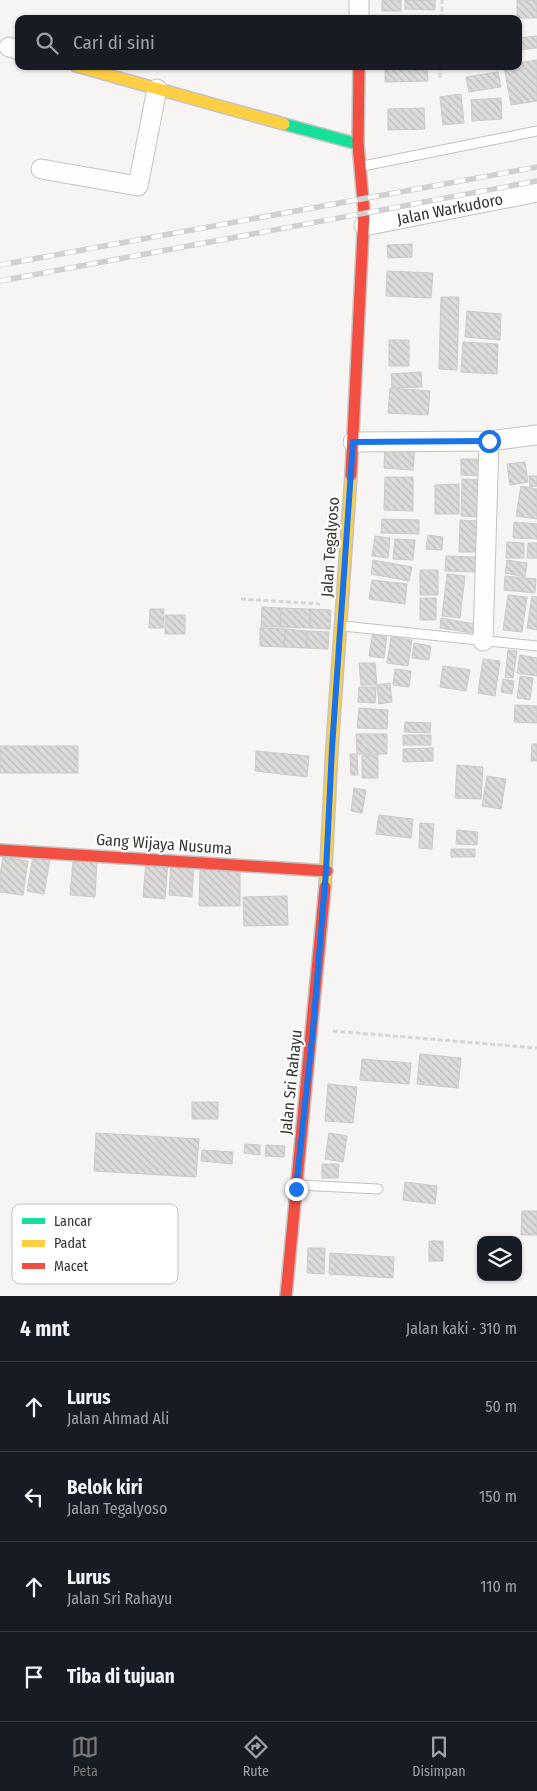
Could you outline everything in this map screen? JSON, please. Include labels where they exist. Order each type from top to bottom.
[{"type":"street","points":[[359,0],[359,15]]},
{"type":"street","points":[[90,70],[358,144]]},
{"type":"street","name":"Jalan Tegalyoso","points":[[326,871],[353,442],[364,226],[358,144],[359,70]]},
{"type":"street","points":[[41,169],[138,186],[157,89]]},
{"type":"street","name":"Jalan Warkudoro","points":[[364,226],[537,192]]},
{"type":"street","points":[[353,442],[489,441],[537,435]]},
{"type":"street","points":[[483,640],[489,441]]},
{"type":"street","name":"Gang Wijaya Nusuma","points":[[0,850],[326,871]]},
{"type":"street","name":"Jalan Sri Rahayu","points":[[286,1296],[313,1029],[326,871]]},
{"type":"lane","points":[[361,167],[537,131]]},
{"type":"lane","points":[[340,626],[537,646]]},
{"type":"lane","points":[[296,1184],[378,1189]]},
{"type":"path","points":[[442,0],[442,15]]},
{"type":"path","points":[[440,70],[440,78]]},
{"type":"path","points":[[241,599],[342,605]]},
{"type":"path","points":[[313,1029],[537,1048]]},
{"type":"building","points":[[382,0],[401,0],[401,11],[382,11]]},
{"type":"building","points":[[405,0],[435,0],[435,10],[405,9]]},
{"type":"building","points":[[517,0],[537,0],[537,18],[522,18],[522,15],[517,15]]},
{"type":"building","points":[[537,36],[537,48],[522,50],[522,38]]},
{"type":"building","points":[[537,60],[537,101],[511,105],[505,70],[522,70],[522,62]]},
{"type":"building","points":[[385,70],[427,70],[428,81],[385,82]]},
{"type":"building","points":[[498,72],[501,87],[469,92],[466,77]]},
{"type":"building","points":[[461,94],[464,123],[443,125],[440,97]]},
{"type":"building","points":[[501,98],[502,119],[472,121],[471,100]]},
{"type":"building","points":[[424,108],[425,129],[388,130],[388,109]]},
{"type":"building","points":[[412,244],[412,257],[388,258],[387,245]]},
{"type":"building","points":[[387,271],[433,273],[431,298],[386,296]]},
{"type":"building","points":[[441,297],[459,297],[457,370],[439,369]]},
{"type":"building","points":[[467,311],[501,314],[500,340],[465,337]]},
{"type":"building","points":[[389,340],[409,340],[409,366],[389,366]]},
{"type":"building","points":[[463,342],[498,344],[497,374],[461,372]]},
{"type":"building","points":[[421,372],[422,387],[392,388],[391,374]]},
{"type":"building","points":[[390,388],[430,391],[428,415],[388,413]]},
{"type":"building","points":[[385,445],[415,446],[413,470],[384,468]]},
{"type":"building","points":[[461,459],[485,459],[485,476],[461,475]]},
{"type":"building","points":[[525,462],[528,482],[510,485],[507,464]]},
{"type":"building","points":[[529,476],[537,476],[537,486],[530,487]]},
{"type":"building","points":[[385,477],[413,477],[413,511],[384,510]]},
{"type":"building","points":[[462,479],[485,480],[484,517],[461,516]]},
{"type":"building","points":[[459,484],[459,514],[435,514],[435,485]]},
{"type":"building","points":[[521,486],[537,489],[537,519],[516,516]]},
{"type":"building","points":[[382,519],[419,520],[419,534],[381,533]]},
{"type":"building","points":[[460,520],[479,521],[478,552],[459,552]]},
{"type":"building","points":[[514,522],[537,524],[537,539],[513,538]]},
{"type":"building","points":[[428,535],[443,537],[442,550],[426,549]]},
{"type":"building","points":[[375,536],[390,538],[388,558],[372,556]]},
{"type":"building","points":[[395,539],[415,540],[413,560],[393,559]]},
{"type":"building","points":[[507,542],[524,543],[524,558],[506,558]]},
{"type":"building","points":[[528,543],[537,543],[537,558],[527,558]]},
{"type":"building","points":[[446,556],[476,557],[476,572],[445,571]]},
{"type":"building","points":[[373,560],[412,567],[409,581],[371,574]]},
{"type":"building","points":[[507,560],[527,563],[525,577],[505,573]]},
{"type":"building","points":[[420,570],[438,570],[438,595],[420,595]]},
{"type":"building","points":[[447,574],[465,576],[460,618],[442,616]]},
{"type":"building","points":[[505,576],[536,579],[535,593],[504,590]]},
{"type":"building","points":[[372,580],[407,584],[405,604],[369,599]]},
{"type":"building","points":[[508,595],[527,597],[522,632],[503,630]]},
{"type":"building","points":[[532,596],[537,597],[537,630],[527,628]]},
{"type":"building","points":[[420,598],[436,598],[436,620],[420,620]]},
{"type":"building","points":[[262,607],[281,608],[280,627],[261,627]]},
{"type":"building","points":[[281,608],[310,609],[310,628],[280,627]]},
{"type":"building","points":[[150,609],[164,609],[163,628],[149,628]]},
{"type":"building","points":[[310,609],[331,610],[330,629],[310,628]]},
{"type":"building","points":[[165,615],[185,615],[185,634],[165,634]]},
{"type":"building","points":[[441,618],[475,624],[473,633],[440,628]]},
{"type":"building","points":[[260,628],[285,629],[284,647],[260,646]]},
{"type":"building","points":[[285,629],[307,631],[306,648],[284,647]]},
{"type":"building","points":[[307,631],[329,632],[328,649],[306,648]]},
{"type":"building","points":[[373,631],[387,634],[384,658],[369,656]]},
{"type":"building","points":[[391,637],[412,640],[408,666],[387,663]]},
{"type":"building","points":[[414,643],[431,646],[429,660],[412,658]]},
{"type":"building","points":[[508,650],[517,651],[513,678],[505,677]]},
{"type":"building","points":[[520,655],[537,658],[537,676],[517,673]]},
{"type":"building","points":[[483,659],[500,661],[495,696],[478,693]]},
{"type":"building","points":[[359,663],[375,663],[377,685],[361,685]]},
{"type":"building","points":[[443,666],[470,670],[466,691],[440,687]]},
{"type":"building","points":[[395,669],[411,671],[409,687],[393,685]]},
{"type":"building","points":[[520,676],[533,678],[530,700],[517,698]]},
{"type":"building","points":[[503,679],[514,681],[512,694],[501,692]]},
{"type":"building","points":[[390,683],[392,702],[379,704],[377,685]]},
{"type":"building","points":[[359,687],[376,687],[375,703],[358,702]]},
{"type":"building","points":[[515,705],[537,706],[537,723],[514,722]]},
{"type":"building","points":[[359,708],[388,710],[387,729],[357,728]]},
{"type":"building","points":[[405,722],[431,723],[430,733],[404,732]]},
{"type":"building","points":[[356,734],[387,734],[387,754],[357,754]]},
{"type":"building","points":[[403,735],[431,735],[431,745],[403,745]]},
{"type":"building","points":[[532,744],[537,744],[537,761],[531,761]]},
{"type":"building","points":[[0,746],[78,746],[78,773],[0,773]]},
{"type":"building","points":[[433,748],[433,761],[403,762],[403,749]]},
{"type":"building","points":[[256,751],[309,756],[307,777],[255,771]]},
{"type":"building","points":[[350,754],[357,754],[358,775],[351,775]]},
{"type":"building","points":[[362,755],[378,755],[378,778],[362,778]]},
{"type":"building","points":[[457,765],[483,767],[481,799],[455,798]]},
{"type":"building","points":[[487,776],[506,779],[501,809],[482,806]]},
{"type":"building","points":[[354,788],[366,790],[362,813],[351,811]]},
{"type":"building","points":[[379,815],[413,819],[411,838],[376,834]]},
{"type":"building","points":[[420,823],[434,824],[432,849],[419,848]]},
{"type":"building","points":[[457,830],[478,832],[477,845],[456,844]]},
{"type":"building","points":[[451,849],[475,849],[475,857],[451,857]]},
{"type":"building","points":[[33,856],[50,860],[44,894],[27,891]]},
{"type":"building","points":[[3,857],[28,861],[23,895],[0,892]]},
{"type":"building","points":[[73,861],[97,862],[95,897],[70,895]]},
{"type":"building","points":[[146,861],[168,862],[165,899],[143,897]]},
{"type":"building","points":[[171,862],[194,863],[192,897],[169,895]]},
{"type":"building","points":[[200,870],[240,871],[240,906],[199,906]]},
{"type":"building","points":[[287,896],[288,925],[244,926],[243,897]]},
{"type":"building","points":[[420,1054],[461,1058],[458,1088],[417,1084]]},
{"type":"building","points":[[362,1059],[411,1063],[409,1084],[360,1080]]},
{"type":"building","points":[[328,1084],[357,1087],[353,1123],[325,1121]]},
{"type":"building","points":[[192,1102],[218,1102],[218,1119],[192,1119]]},
{"type":"building","points":[[96,1133],[199,1139],[196,1177],[94,1171]]},
{"type":"building","points":[[329,1133],[347,1136],[343,1162],[325,1159]]},
{"type":"building","points":[[245,1144],[260,1145],[260,1155],[244,1153]]},
{"type":"building","points":[[266,1145],[285,1146],[284,1157],[265,1156]]},
{"type":"building","points":[[202,1150],[233,1152],[232,1164],[201,1161]]},
{"type":"building","points":[[322,1164],[339,1164],[338,1178],[322,1178]]},
{"type":"building","points":[[405,1182],[437,1186],[435,1204],[403,1200]]},
{"type":"building","points":[[522,1211],[537,1211],[537,1235],[521,1235]]},
{"type":"building","points":[[429,1241],[443,1241],[443,1261],[429,1261]]},
{"type":"building","points":[[308,1248],[325,1248],[324,1274],[307,1273]]},
{"type":"building","points":[[330,1253],[394,1257],[393,1278],[329,1274]]},
{"type":"railway","points":[[0,265],[537,167]]},
{"type":"railway","points":[[0,281],[537,181]]},
{"type":"traffic: fast","points":[[284,124],[358,144]]},
{"type":"traffic: slow","points":[[90,70],[284,124]]},
{"type":"traffic: slow","points":[[325,887],[332,748],[351,475]]},
{"type":"traffic: jam","points":[[351,475],[364,212],[358,144],[359,70]]},
{"type":"traffic: jam","points":[[0,850],[327,871]]},
{"type":"traffic: jam","points":[[286,1296],[325,887]]},
{"type":"route","points":[[296,1189],[313,1029],[326,871],[332,748],[353,442],[489,441]]}]
